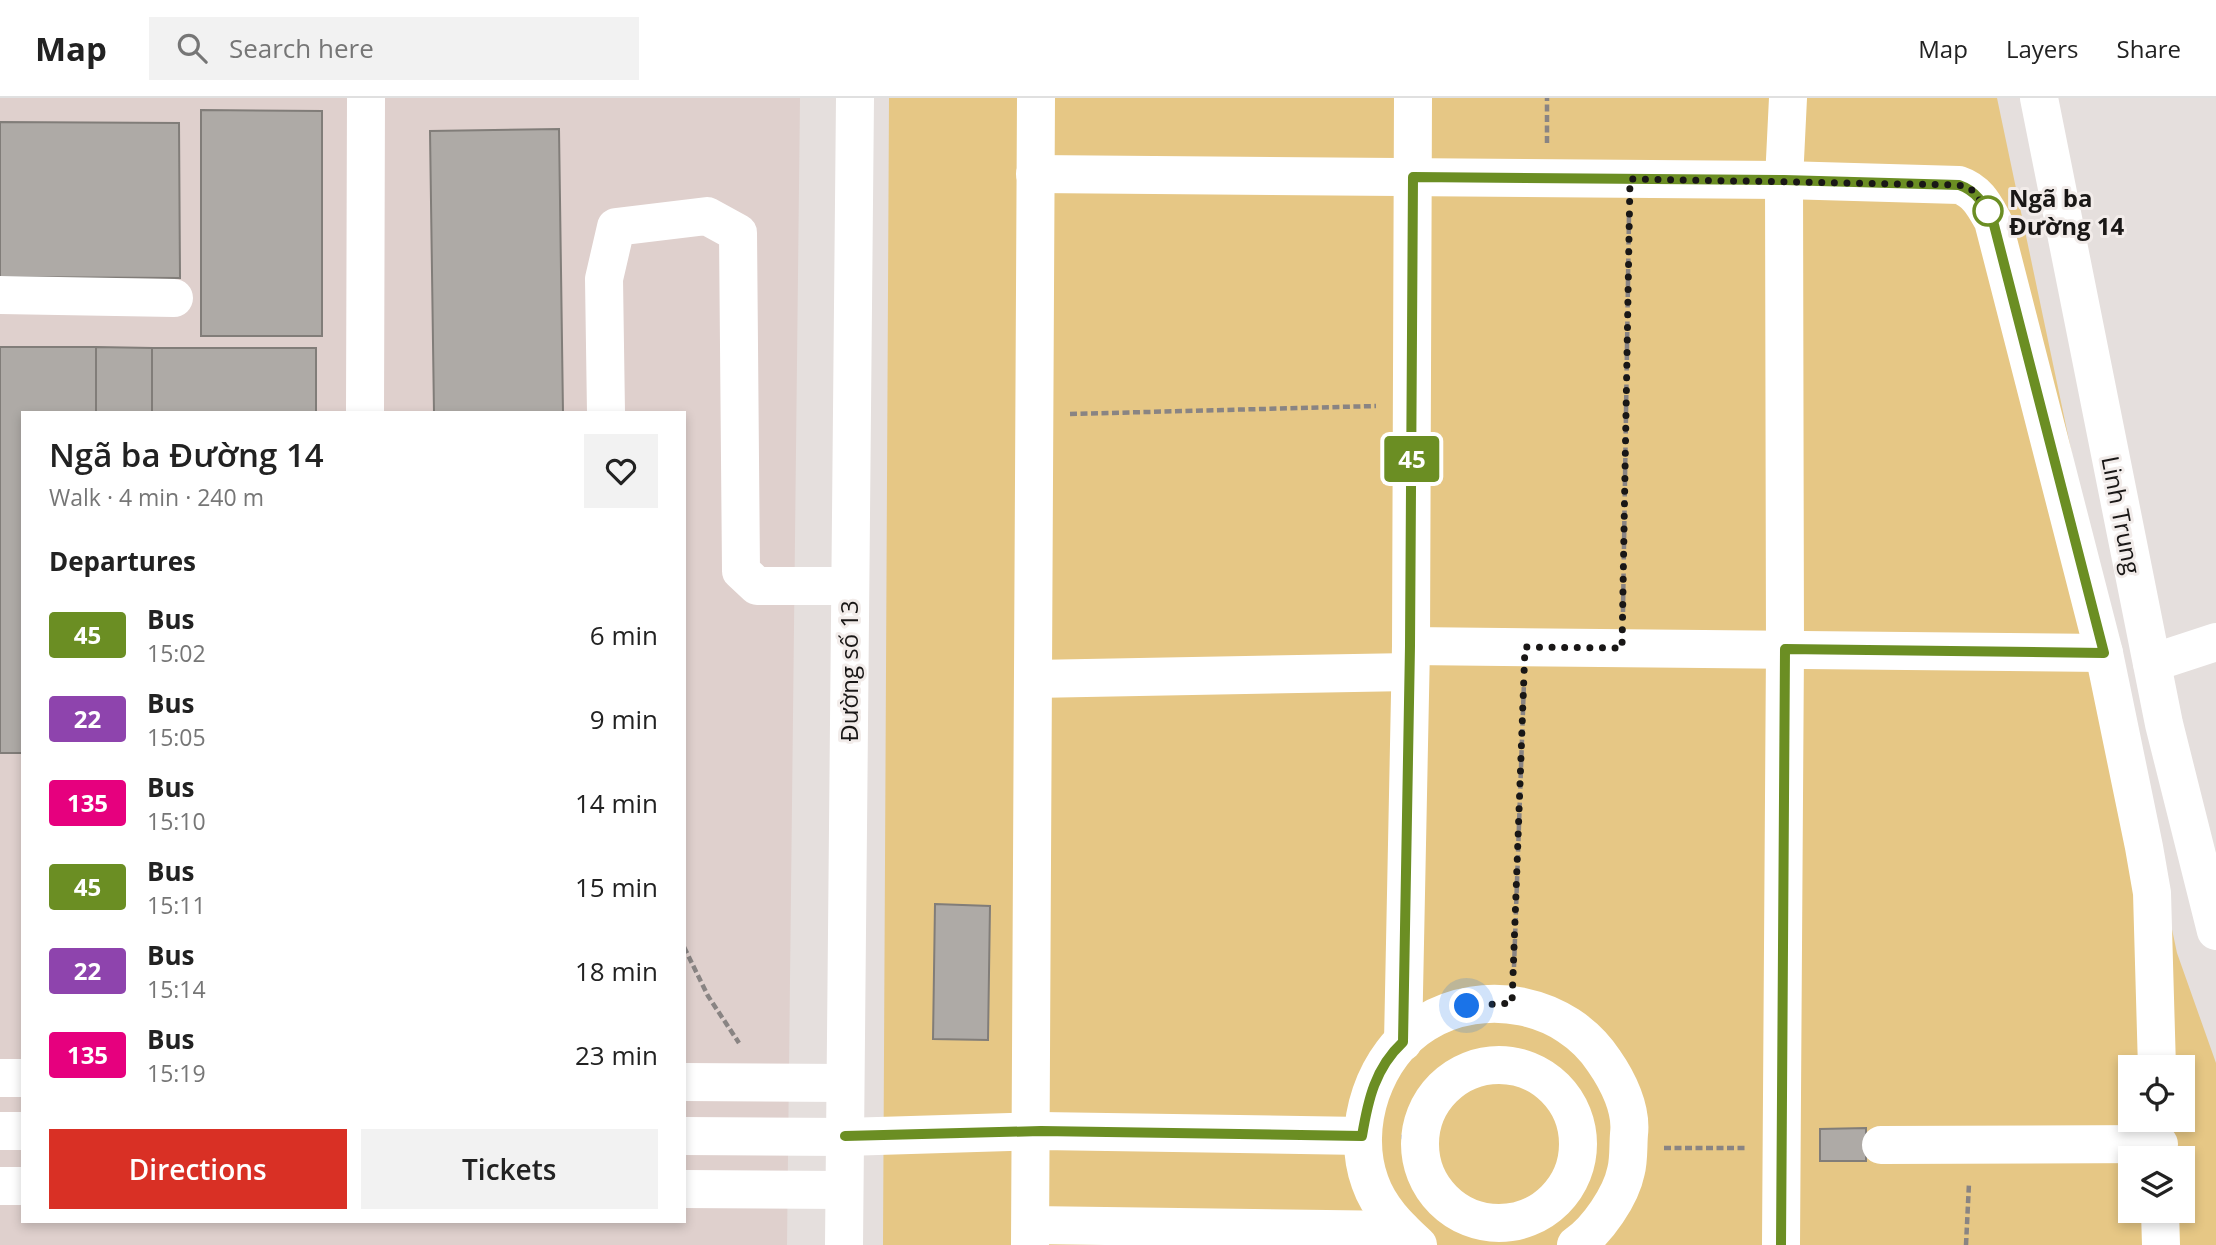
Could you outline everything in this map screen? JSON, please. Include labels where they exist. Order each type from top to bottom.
[{"type":"street","points":[[365,411],[366,98]]},
{"type":"street","name":"Đường số 13","points":[[844,1245],[855,98]]},
{"type":"street","points":[[1036,98],[1031,1235],[1410,1237]]},
{"type":"street","points":[[1403,1042],[1410,659],[1413,98]]},
{"type":"street","points":[[1781,1245],[1785,649],[1784,180],[1788,98]]},
{"type":"street","name":"Linh Trung","points":[[2039,98],[2152,663],[2216,931]]},
{"type":"street","points":[[1035,174],[1784,180],[1959,185],[1971,189],[1993,221],[2104,653],[2152,893],[2157,1055]]},
{"type":"street","points":[[606,411],[604,279],[616,227],[707,216],[738,233],[741,571],[757,586],[849,586]]},
{"type":"street","points":[[0,295],[174,298]]},
{"type":"street","points":[[2152,663],[2216,642]]},
{"type":"street","points":[[1033,679],[1410,659],[1525,647],[2104,653]]},
{"type":"street","points":[[1410,1237],[1391,1219],[1370,1182],[1362,1136],[1369,1095],[1391,1054],[1424,1023],[1467,1006],[1512,1003],[1556,1017],[1593,1044],[1618,1082],[1630,1127],[1626,1172],[1609,1211],[1576,1245]]},
{"type":"street","points":[[1489,1065],[1514,1066],[1538,1074],[1557,1090],[1571,1111],[1578,1138],[1576,1165],[1564,1190],[1545,1210],[1520,1221],[1493,1223],[1466,1217],[1444,1201],[1428,1179],[1421,1155],[1421,1130],[1430,1106],[1445,1086],[1465,1072],[1489,1065]]},
{"type":"street","points":[[0,1078],[21,1079]]},
{"type":"street","points":[[686,1082],[845,1083]]},
{"type":"street","points":[[0,1131],[21,1131]]},
{"type":"street","points":[[686,1136],[845,1136],[1032,1131],[1362,1136]]},
{"type":"street","points":[[1881,1145],[2159,1141]]},
{"type":"street","points":[[0,1186],[21,1186]]},
{"type":"street","points":[[686,1189],[844,1190]]},
{"type":"street","points":[[2160,1223],[2161,1245]]},
{"type":"path","points":[[1622,648],[1630,179]]},
{"type":"path","points":[[1034,415],[1412,405]]},
{"type":"path","points":[[1512,1003],[1525,647]]},
{"type":"path","points":[[686,951],[708,996],[743,1050]]},
{"type":"path","points":[[1966,1245],[1971,1144]]},
{"type":"path","points":[[1628,1148],[1781,1149]]},
{"type":"shaded area","points":[[0,98],[800,98],[787,1245],[0,1245]]},
{"type":"shaded area","points":[[889,98],[1997,98],[2177,953],[2216,1063],[2216,1245],[883,1245]]},
{"type":"building","points":[[201,110],[322,111],[322,336],[201,336]]},
{"type":"building","points":[[0,122],[179,123],[180,278],[0,277]]},
{"type":"building","points":[[559,129],[563,411],[434,411],[430,131]]},
{"type":"building","points":[[0,347],[96,347],[96,411],[21,411],[21,753],[0,753]]},
{"type":"building","points":[[96,347],[152,348],[152,411],[96,411]]},
{"type":"building","points":[[152,348],[316,348],[316,411],[152,411]]},
{"type":"building","points":[[935,904],[990,906],[988,1040],[933,1039]]},
{"type":"building","points":[[1866,1128],[1866,1161],[1820,1161],[1820,1129]]},
{"type":"bus line","name":"45","points":[[845,1136],[1041,1131],[1362,1136],[1369,1095],[1391,1054],[1403,1042],[1410,646],[1413,177],[1784,180],[1959,185],[1971,189],[1993,221],[2104,653],[1785,649],[1781,1245]]},
{"type":"place","name":"Ngã ba Đường 14","points":[[1988,211]]},
{"type":"route","points":[[1467,1006],[1512,1003],[1525,647],[1622,648],[1630,179],[1959,185],[1971,189],[1988,211]]}]
